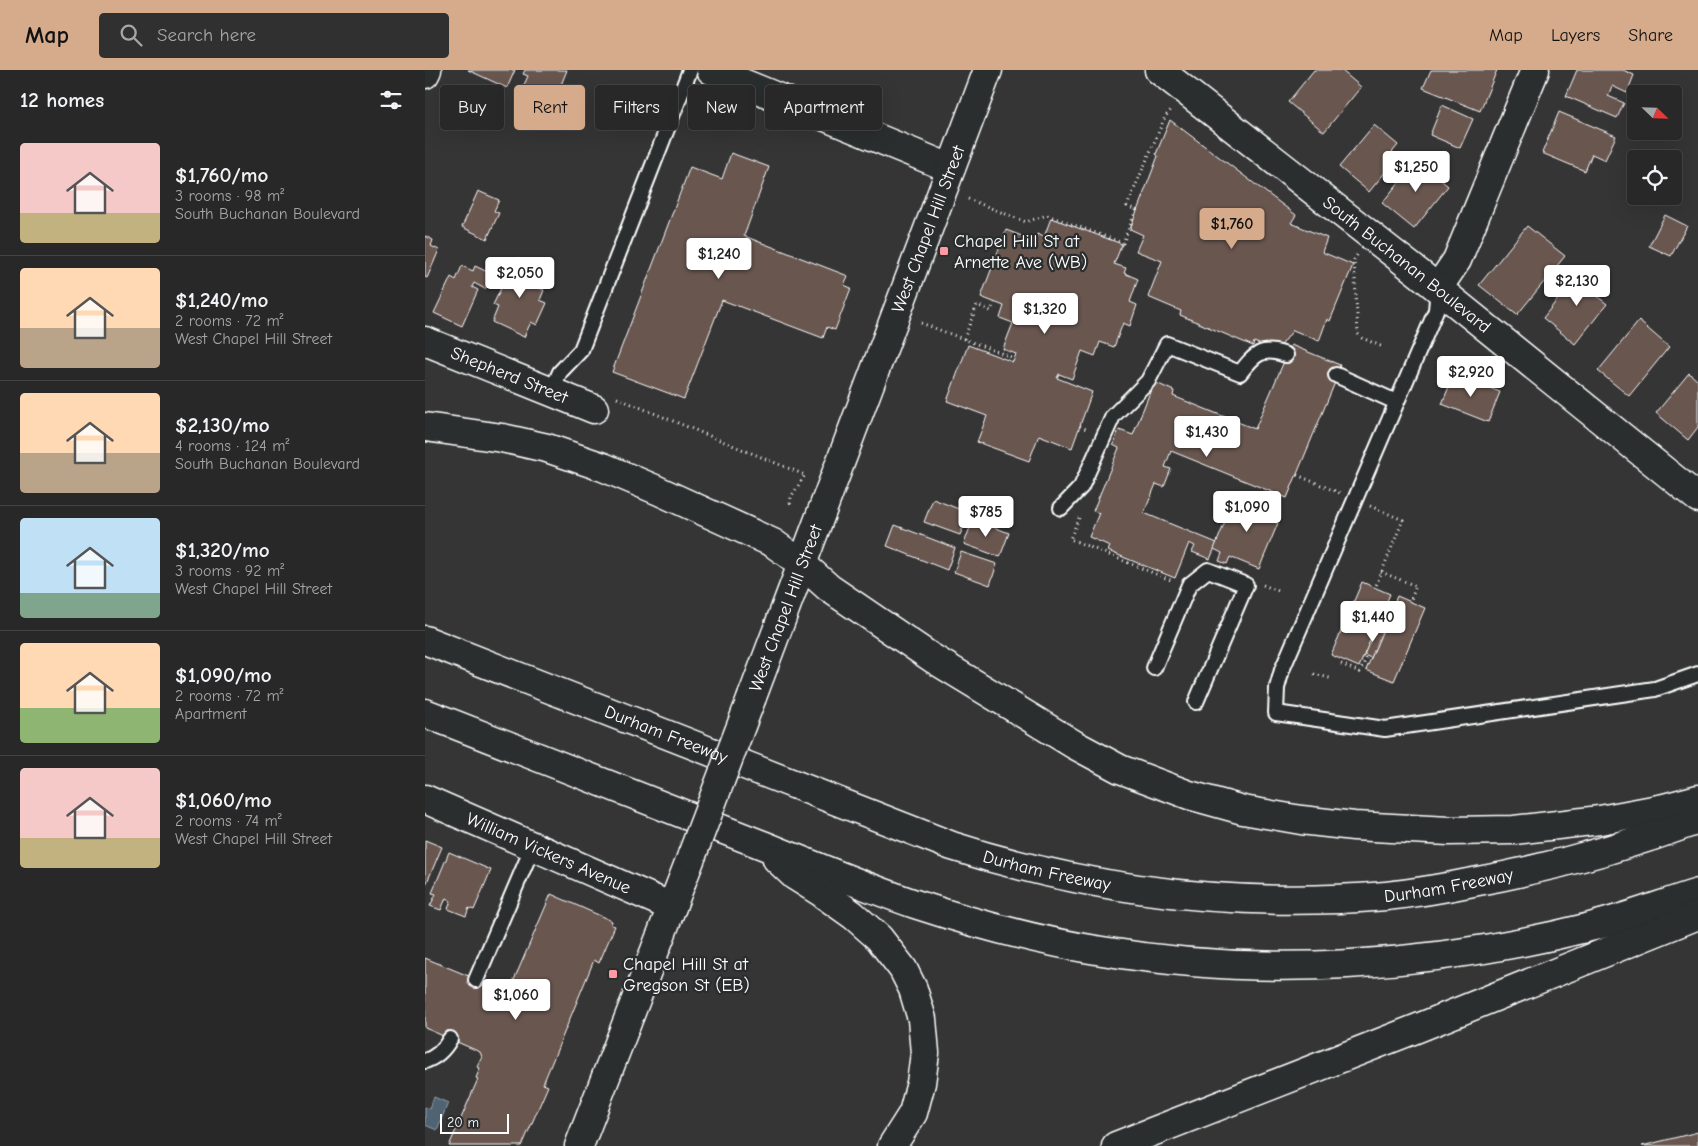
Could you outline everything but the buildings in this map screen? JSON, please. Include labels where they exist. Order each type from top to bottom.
[{"type":"main road","points":[[425,74],[427,70]]},
{"type":"main road","points":[[711,70],[950,168]]},
{"type":"main road","name":"West Chapel Hill Street","points":[[579,1146],[692,855],[950,168],[989,70]]},
{"type":"main road","name":"South Buchanan Boulevard","points":[[1159,70],[1438,288],[1698,498]]},
{"type":"main road","points":[[1438,288],[1457,260],[1535,70]]},
{"type":"main road","name":"Shepherd Street","points":[[425,341],[551,392],[603,403]]},
{"type":"main road","points":[[425,427],[502,438],[547,448],[603,467],[773,543],[801,563],[829,588],[932,658],[1075,745],[1120,769],[1189,795],[1243,810],[1353,826],[1449,831],[1505,830],[1600,820],[1664,808],[1698,799]]},
{"type":"main road","name":"Durham Freeway","points":[[425,640],[952,846],[1047,873],[1126,888],[1250,900],[1317,900],[1388,896],[1511,875],[1588,856],[1698,820]]},
{"type":"main road","points":[[425,713],[914,903],[1021,935],[1104,952],[1229,965],[1292,967],[1365,964],[1485,950],[1592,927],[1698,893]]},
{"type":"main road","name":"William Vickers Avenue","points":[[425,799],[672,907]]},
{"type":"main road","points":[[761,844],[795,876],[822,893],[879,938],[903,969],[913,989],[922,1019],[925,1053],[921,1084],[913,1113],[893,1146]]},
{"type":"main road","points":[[1116,1146],[1418,1028],[1698,915]]},
{"type":"lane","points":[[551,392],[560,372],[581,350],[690,70]]},
{"type":"lane","points":[[1438,288],[1432,320],[1282,670],[1277,688],[1275,713],[1385,729],[1655,689],[1698,674]]},
{"type":"lane","points":[[1061,508],[1081,487],[1113,416],[1148,381],[1167,344],[1240,373],[1253,356],[1265,352],[1286,355]]},
{"type":"lane","points":[[1336,376],[1396,402]]},
{"type":"lane","points":[[1154,668],[1189,585],[1209,570],[1246,585],[1195,702]]},
{"type":"lane","points":[[476,980],[533,846]]},
{"type":"lane","points":[[425,1061],[444,1050],[450,1039]]},
{"type":"path","points":[[968,200],[1025,222],[1047,215],[1123,244],[1136,210],[1127,206],[1165,117],[1175,105]]},
{"type":"path","points":[[1358,252],[1354,260],[1359,334],[1362,338],[1383,347]]},
{"type":"path","points":[[964,339],[977,305],[991,311],[995,302]]},
{"type":"path","points":[[921,323],[1014,358]]},
{"type":"path","points":[[603,403],[805,475],[791,497],[789,504]]},
{"type":"path","points":[[1297,475],[1345,495]]},
{"type":"path","points":[[1365,504],[1403,520],[1375,588]]},
{"type":"path","points":[[1081,513],[1070,539],[1175,582],[1178,578]]},
{"type":"path","points":[[1381,572],[1416,586],[1410,602]]},
{"type":"path","points":[[1254,582],[1281,592]]},
{"type":"path","points":[[1341,664],[1360,672],[1367,656]]},
{"type":"path","points":[[1314,674],[1333,679]]},
{"type":"water","points":[[434,1097],[448,1103],[437,1130],[425,1125],[425,1107],[429,1109]]},
{"type":"place","name":"Chapel Hill St at Arnette Ave (WB)","points":[[944,251]]},
{"type":"place","name":"Chapel Hill St at Gregson St (EB)","points":[[613,974]]}]
